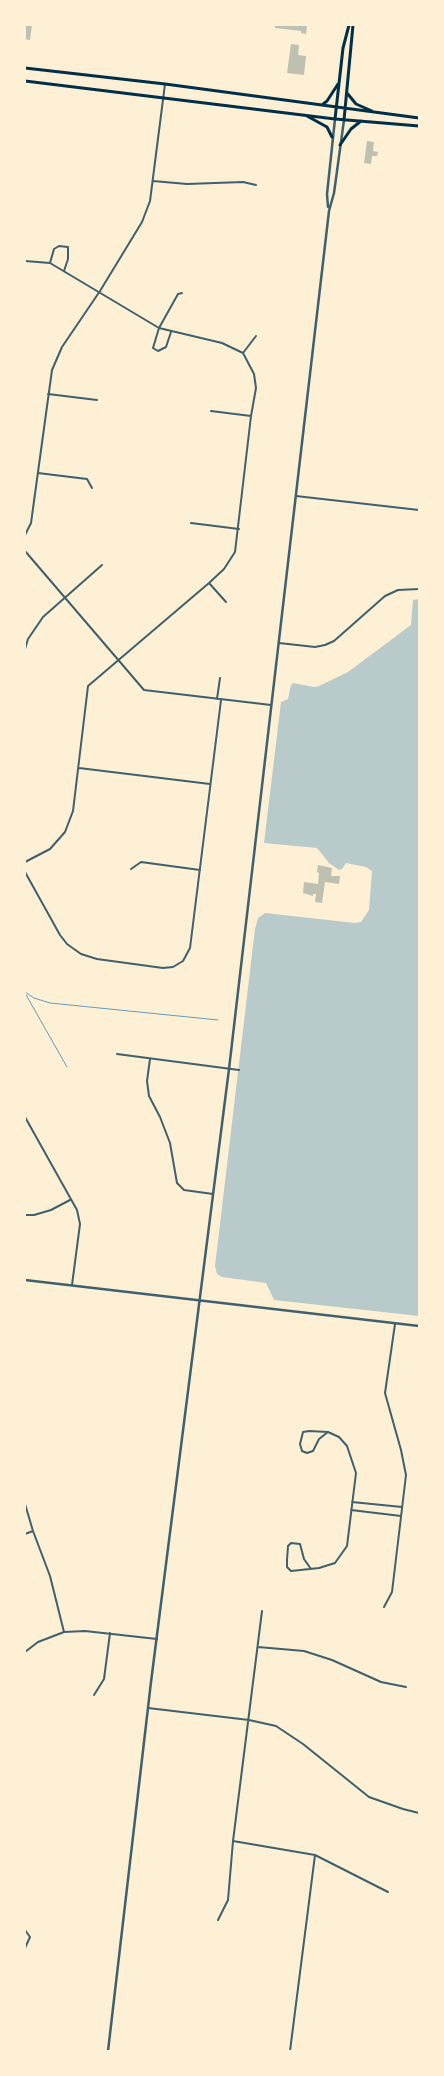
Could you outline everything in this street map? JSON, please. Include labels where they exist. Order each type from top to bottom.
[{"type":"main road","points":[[335,119],[341,64],[349,25]]},
{"type":"main road","points":[[344,120],[353,25]]},
{"type":"main road","points":[[341,64],[350,65]]},
{"type":"main road","points":[[25,68],[165,84],[419,118]]},
{"type":"main road","points":[[321,105],[327,101],[339,81]]},
{"type":"main road","points":[[25,82],[164,97],[335,119],[419,126]]},
{"type":"main road","points":[[347,93],[356,104],[377,113]]},
{"type":"main road","points":[[304,115],[325,126],[332,137]]},
{"type":"main road","points":[[340,145],[350,129],[361,121]]},
{"type":"street","points":[[25,535],[31,523],[52,370],[62,347],[100,291],[142,222],[150,202],[165,84]]},
{"type":"street","points":[[329,211],[328,194],[335,119]]},
{"type":"street","points":[[108,2051],[148,1708],[229,1069],[329,211],[334,192],[344,120]]},
{"type":"street","points":[[153,181],[187,184],[244,182],[256,185]]},
{"type":"street","points":[[50,263],[54,249],[58,246],[68,248],[70,252],[64,271]]},
{"type":"street","points":[[25,261],[50,263],[100,291],[159,328],[222,343],[243,353],[254,374],[256,388],[235,552],[224,569],[209,583],[88,686],[73,811],[65,832],[50,849],[25,862]]},
{"type":"street","points":[[171,331],[166,347],[158,351],[153,348],[159,328],[178,294],[182,293]]},
{"type":"street","points":[[243,353],[256,336]]},
{"type":"street","points":[[48,394],[97,400]]},
{"type":"street","points":[[211,411],[251,416]]},
{"type":"street","points":[[38,473],[87,479],[92,488]]},
{"type":"street","points":[[296,496],[419,510]]},
{"type":"street","points":[[191,523],[239,528]]},
{"type":"street","points":[[25,551],[144,690],[221,700],[271,704]]},
{"type":"street","points":[[25,649],[28,639],[43,617],[102,565]]},
{"type":"street","points":[[209,583],[226,602]]},
{"type":"street","points":[[279,642],[316,647],[325,645],[334,641],[385,596],[398,590],[419,589]]},
{"type":"street","points":[[217,699],[220,678]]},
{"type":"street","points":[[25,872],[60,936],[67,944],[81,954],[97,959],[163,968],[173,967],[183,961],[190,948],[221,700]]},
{"type":"street","points":[[78,768],[210,784]]},
{"type":"street","points":[[130,869],[141,862],[200,870]]},
{"type":"street","points":[[117,1054],[150,1060],[239,1070]]},
{"type":"street","points":[[150,1060],[147,1080],[149,1096],[170,1143],[177,1184],[184,1190],[213,1194]]},
{"type":"street","points":[[25,1117],[77,1210],[80,1224],[72,1285]]},
{"type":"street","points":[[25,1214],[34,1215],[50,1210],[70,1200]]},
{"type":"street","points":[[25,1280],[419,1326]]},
{"type":"street","points":[[384,1606],[392,1592],[406,1475],[385,1393],[394,1324]]},
{"type":"street","points":[[311,1569],[304,1559],[300,1544],[291,1543],[288,1546],[287,1567],[291,1571],[311,1569],[319,1568],[335,1563],[347,1546],[356,1473],[347,1446],[339,1438],[328,1432],[309,1431],[304,1432],[300,1444],[302,1451],[307,1453],[313,1451],[319,1439],[328,1432]]},
{"type":"street","points":[[352,1502],[402,1508]]},
{"type":"street","points":[[25,1504],[33,1532],[50,1576],[64,1632]]},
{"type":"street","points":[[351,1510],[401,1516]]},
{"type":"street","points":[[25,1534],[33,1532]]},
{"type":"street","points":[[218,1920],[228,1900],[233,1841],[262,1611]]},
{"type":"street","points":[[25,1652],[38,1642],[64,1632],[85,1631],[157,1639]]},
{"type":"street","points":[[94,1695],[104,1679],[110,1633]]},
{"type":"street","points":[[258,1647],[304,1651],[332,1660],[381,1682],[406,1687]]},
{"type":"street","points":[[148,1708],[249,1720],[276,1726],[303,1744],[369,1797],[419,1813]]},
{"type":"street","points":[[233,1841],[315,1855],[388,1892]]},
{"type":"street","points":[[290,2051],[315,1855]]},
{"type":"street","points":[[25,1930],[30,1938],[25,1948]]},
{"type":"shaded area","points":[[419,599],[419,1316],[274,1300],[266,1283],[222,1277],[217,1274],[215,1266],[255,929],[258,918],[265,913],[355,923],[361,922],[369,910],[372,871],[366,867],[346,863],[339,870],[329,863],[317,848],[264,843],[281,702],[288,699],[293,683],[314,687],[319,686],[348,672],[411,625],[413,600]]},
{"type":"building","points":[[25,25],[32,25],[30,40],[25,39]]},
{"type":"building","points":[[275,25],[307,25],[306,34],[301,33],[301,31],[275,28]]},
{"type":"building","points":[[291,44],[299,45],[298,55],[306,56],[304,75],[287,73]]},
{"type":"building","points":[[367,141],[374,142],[373,151],[378,152],[377,156],[372,156],[371,164],[364,163]]},
{"type":"building","points":[[318,865],[332,868],[331,876],[340,876],[339,884],[325,882],[322,903],[315,902],[316,894],[313,894],[313,896],[303,893],[304,882],[318,884]]},
{"type":"waterway","points":[[25,992],[34,998],[50,1003],[218,1020]]},
{"type":"waterway","points":[[25,993],[67,1067]]}]
